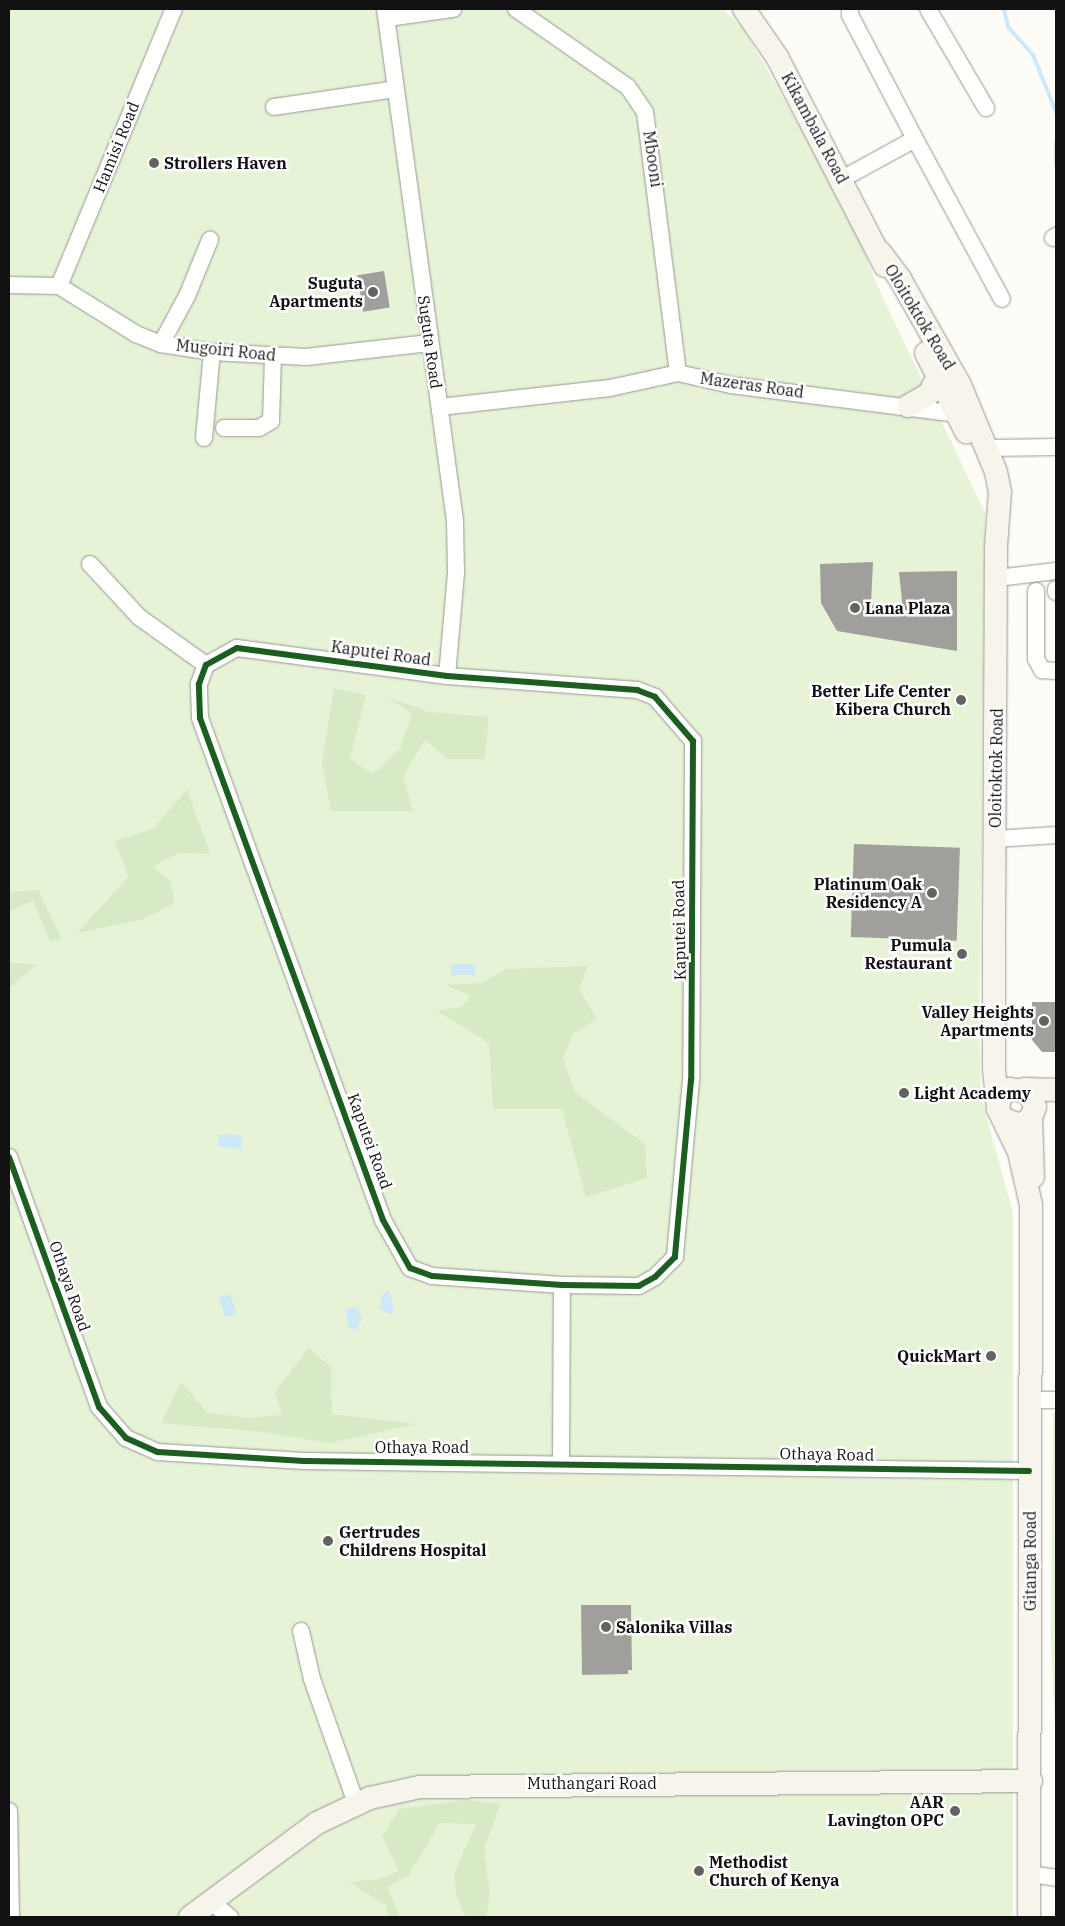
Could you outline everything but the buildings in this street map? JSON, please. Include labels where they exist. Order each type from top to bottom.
[{"type":"main road","name":"Kikambala Road","points":[[744,9],[778,57],[880,252]]},
{"type":"main road","name":"Oloitoktok Road","points":[[880,252],[890,284],[950,395],[998,510]]},
{"type":"main road","points":[[908,406],[929,394],[950,395]]},
{"type":"main road","name":"Oloitoktok Road","points":[[950,395],[987,448],[999,486],[994,1026]]},
{"type":"main road","points":[[994,1026],[1000,1114]]},
{"type":"main road","name":"Gitanga Road","points":[[994,1026],[1002,1063],[1035,1102],[1032,1116],[1029,1470],[1031,1781],[1029,1917]]},
{"type":"main road","points":[[1000,1114],[1004,1092],[1023,1088],[1056,1090]]},
{"type":"main road","points":[[1000,1114],[1020,1125],[1056,1099]]},
{"type":"main road","name":"Gitanga Road","points":[[1000,1114],[1019,1152],[1031,1205]]},
{"type":"main road","name":"Muthangari Road","points":[[190,1917],[317,1823],[356,1803],[424,1787],[473,1785],[1031,1781]]},
{"type":"street","name":"Hamisi Road","points":[[59,286],[174,9]]},
{"type":"street","points":[[387,14],[454,9]]},
{"type":"street","name":"Mbooni","points":[[516,9],[628,87],[645,112],[678,372]]},
{"type":"street","points":[[850,9],[850,15],[1002,299]]},
{"type":"street","points":[[928,9],[986,108]]},
{"type":"street","name":"Suguta Road","points":[[387,14],[428,343],[440,407],[456,556],[447,676]]},
{"type":"street","points":[[274,107],[396,89]]},
{"type":"street","points":[[842,179],[915,139]]},
{"type":"street","points":[[161,344],[187,296],[210,240]]},
{"type":"street","points":[[9,285],[59,286]]},
{"type":"street","name":"Mugoiri Road","points":[[59,286],[107,318],[161,344],[212,352],[306,357],[428,343]]},
{"type":"street","points":[[204,438],[212,352]]},
{"type":"street","points":[[224,428],[259,428],[271,421],[273,356]]},
{"type":"street","name":"Mazeras Road","points":[[440,407],[610,388],[678,372],[731,385],[908,406],[950,395]]},
{"type":"street","points":[[987,448],[1056,447]]},
{"type":"street","points":[[90,564],[139,617],[206,665]]},
{"type":"street","points":[[997,578],[1056,571]]},
{"type":"street","points":[[1036,591],[1036,660],[1042,670],[1056,671]]},
{"type":"street","name":"Kaputei Road","points":[[250,649],[447,676],[637,690],[656,697],[692,741],[694,994],[691,1080],[675,1258],[666,1269],[639,1286],[562,1285],[432,1276],[410,1268],[384,1220],[200,718],[199,684],[206,665],[220,655],[250,649]]},
{"type":"street","points":[[995,839],[1056,835]]},
{"type":"street","name":"Othaya Road","points":[[9,1157],[99,1407],[111,1424],[134,1444],[174,1454],[304,1460],[561,1461],[1029,1470]]},
{"type":"street","points":[[561,1461],[562,1285]]},
{"type":"street","points":[[1031,1400],[1056,1400]]},
{"type":"street","points":[[302,1631],[312,1679],[356,1803]]},
{"type":"street","points":[[9,1811],[11,1917]]},
{"type":"street","points":[[1029,1874],[1056,1878]]},
{"type":"street","points":[[210,1901],[230,1917]]},
{"type":"green space","points":[[9,9],[723,9],[743,28],[852,218],[877,285],[985,513],[979,1028],[981,1097],[1013,1213],[1013,1917],[9,1917]]},
{"type":"green space","points":[[334,688],[366,695],[350,759],[373,774],[400,749],[412,714],[387,697],[429,712],[489,717],[485,759],[448,759],[425,740],[403,776],[413,811],[331,811],[322,763]]},
{"type":"green space","points":[[187,789],[210,854],[179,853],[152,867],[170,880],[175,903],[144,919],[77,933],[128,877],[115,841],[153,829]]},
{"type":"green space","points":[[38,890],[62,939],[50,941],[33,901],[9,911],[9,892]]},
{"type":"green space","points":[[9,963],[12,963],[37,964],[9,988]]},
{"type":"green space","points":[[588,966],[579,989],[597,1019],[573,1034],[563,1059],[575,1092],[645,1144],[647,1178],[586,1197],[562,1109],[493,1109],[489,1043],[437,1011],[461,1007],[471,996],[445,985],[482,983],[506,969]]},
{"type":"green space","points":[[309,1348],[331,1367],[332,1414],[416,1424],[329,1443],[263,1432],[161,1423],[181,1382],[208,1413],[249,1418],[282,1415],[275,1392]]},
{"type":"green space","points":[[1053,1413],[1056,1413],[1056,1751],[1051,1638]]},
{"type":"green space","points":[[467,1800],[500,1804],[484,1850],[490,1895],[486,1917],[465,1917],[457,1898],[454,1874],[476,1824],[440,1823],[408,1876],[387,1887],[400,1917],[388,1917],[386,1905],[349,1882],[379,1879],[399,1871],[382,1836],[399,1809]]},
{"type":"water","points":[[451,964],[475,964],[475,975],[451,975]]},
{"type":"water","points":[[218,1134],[242,1135],[241,1149],[218,1146]]},
{"type":"water","points":[[389,1291],[394,1308],[391,1315],[380,1309],[383,1293]]},
{"type":"water","points":[[230,1294],[237,1313],[226,1317],[219,1298]]},
{"type":"water","points":[[351,1307],[358,1308],[362,1319],[356,1331],[349,1327],[346,1315],[346,1309]]},
{"type":"waterway","points":[[1004,9],[1008,27],[1033,55],[1056,112]]},
{"type":"waterway","points":[[1056,143],[1056,165]]},
{"type":"cycle path","points":[[237,648],[447,676],[637,690],[655,697],[693,741],[691,1080],[675,1257],[655,1277],[639,1286],[562,1285],[432,1276],[410,1268],[383,1220],[200,718],[199,684],[206,665],[237,648]]},
{"type":"cycle path","points":[[9,1157],[99,1407],[126,1438],[158,1452],[304,1461],[1029,1471]]},
{"type":"place","name":"Strollers Haven","points":[[154,163]]},
{"type":"place","name":"Suguta Apartments","points":[[373,292]]},
{"type":"place","name":"Lana Plaza","points":[[855,608]]},
{"type":"place","name":"Better Life Center Kibera Church","points":[[961,700]]},
{"type":"place","name":"Platinum Oak Residency A","points":[[932,893]]},
{"type":"place","name":"Pumula Restaurant","points":[[962,954]]},
{"type":"place","name":"Valley Heights Apartments","points":[[1044,1021]]},
{"type":"place","name":"Light Academy","points":[[904,1093]]},
{"type":"place","name":"QuickMart","points":[[991,1356]]},
{"type":"place","name":"Gertrudes Childrens Hospital","points":[[328,1541]]},
{"type":"place","name":"Salonika Villas","points":[[606,1627]]},
{"type":"place","name":"AAR Lavington OPC","points":[[955,1811]]},
{"type":"place","name":"Methodist Church of Kenya","points":[[699,1871]]}]
